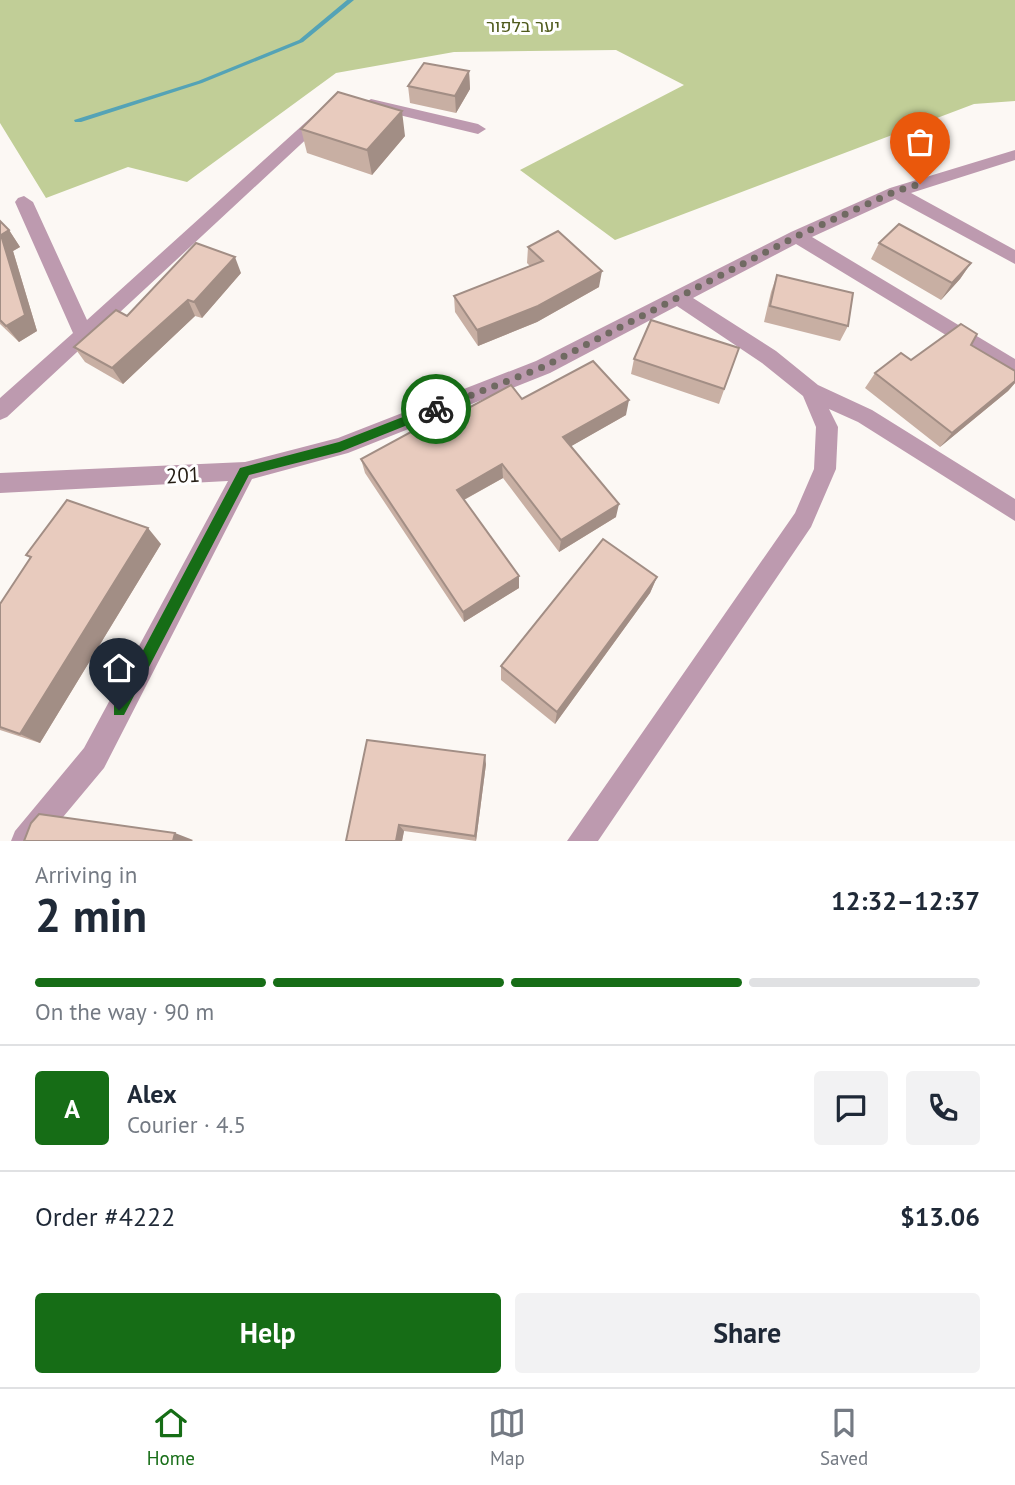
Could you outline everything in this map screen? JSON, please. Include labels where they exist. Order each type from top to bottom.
[{"type":"street","points":[[356,100],[478,129]]},
{"type":"street","points":[[0,411],[332,106]]},
{"type":"street","name":"201","points":[[0,483],[245,471],[340,447],[543,367],[797,236],[896,191],[1015,155]]},
{"type":"street","points":[[896,191],[1015,258]]},
{"type":"street","points":[[24,202],[84,336]]},
{"type":"street","points":[[797,236],[1015,369]]},
{"type":"street","points":[[678,298],[769,356],[811,391],[864,416],[1015,511]]},
{"type":"street","points":[[589,838],[803,520],[825,469],[827,427],[811,391]]},
{"type":"street","points":[[26,841],[94,758],[245,471]]},
{"type":"green space","name":"יער בלפור","points":[[0,0],[1015,0],[1015,101],[974,104],[615,240],[520,170],[684,85],[616,50],[454,52],[336,73],[187,182],[128,167],[46,198],[0,123]]},
{"type":"building","points":[[424,63],[469,71],[455,96],[408,86]]},
{"type":"building","points":[[338,92],[402,111],[367,150],[301,129]]},
{"type":"building","points":[[0,221],[9,230],[1,235],[25,315],[6,326],[0,320]]},
{"type":"building","points":[[899,224],[971,263],[952,283],[879,243]]},
{"type":"building","points":[[558,231],[602,271],[538,306],[477,330],[454,296],[543,261],[528,247]]},
{"type":"building","points":[[196,243],[235,257],[194,302],[188,300],[112,368],[74,347],[116,310],[127,316]]},
{"type":"building","points":[[777,275],[853,293],[848,326],[770,306]]},
{"type":"building","points":[[651,320],[739,348],[724,389],[634,359]]},
{"type":"building","points":[[961,324],[977,334],[971,345],[1015,371],[1015,381],[952,433],[875,373],[901,353],[911,360]]},
{"type":"building","points":[[593,361],[629,400],[563,437],[619,504],[561,540],[502,464],[457,490],[519,576],[463,612],[361,459],[420,427],[424,432],[511,385],[522,399]]},
{"type":"building","points":[[67,500],[148,528],[20,734],[0,727],[0,604],[31,557],[26,555]]},
{"type":"building","points":[[603,539],[657,577],[557,712],[501,666]]},
{"type":"building","points":[[367,740],[485,755],[475,836],[399,825],[396,841],[346,841]]},
{"type":"building","points":[[39,814],[175,833],[173,841],[24,841],[31,823]]},
{"type":"waterway","points":[[78,120],[200,82],[301,41],[351,0]]},
{"type":"way so far","points":[[436,409],[543,367],[797,236],[896,191],[920,184]]},
{"type":"route","points":[[119,710],[245,471],[340,447],[436,409]]}]
